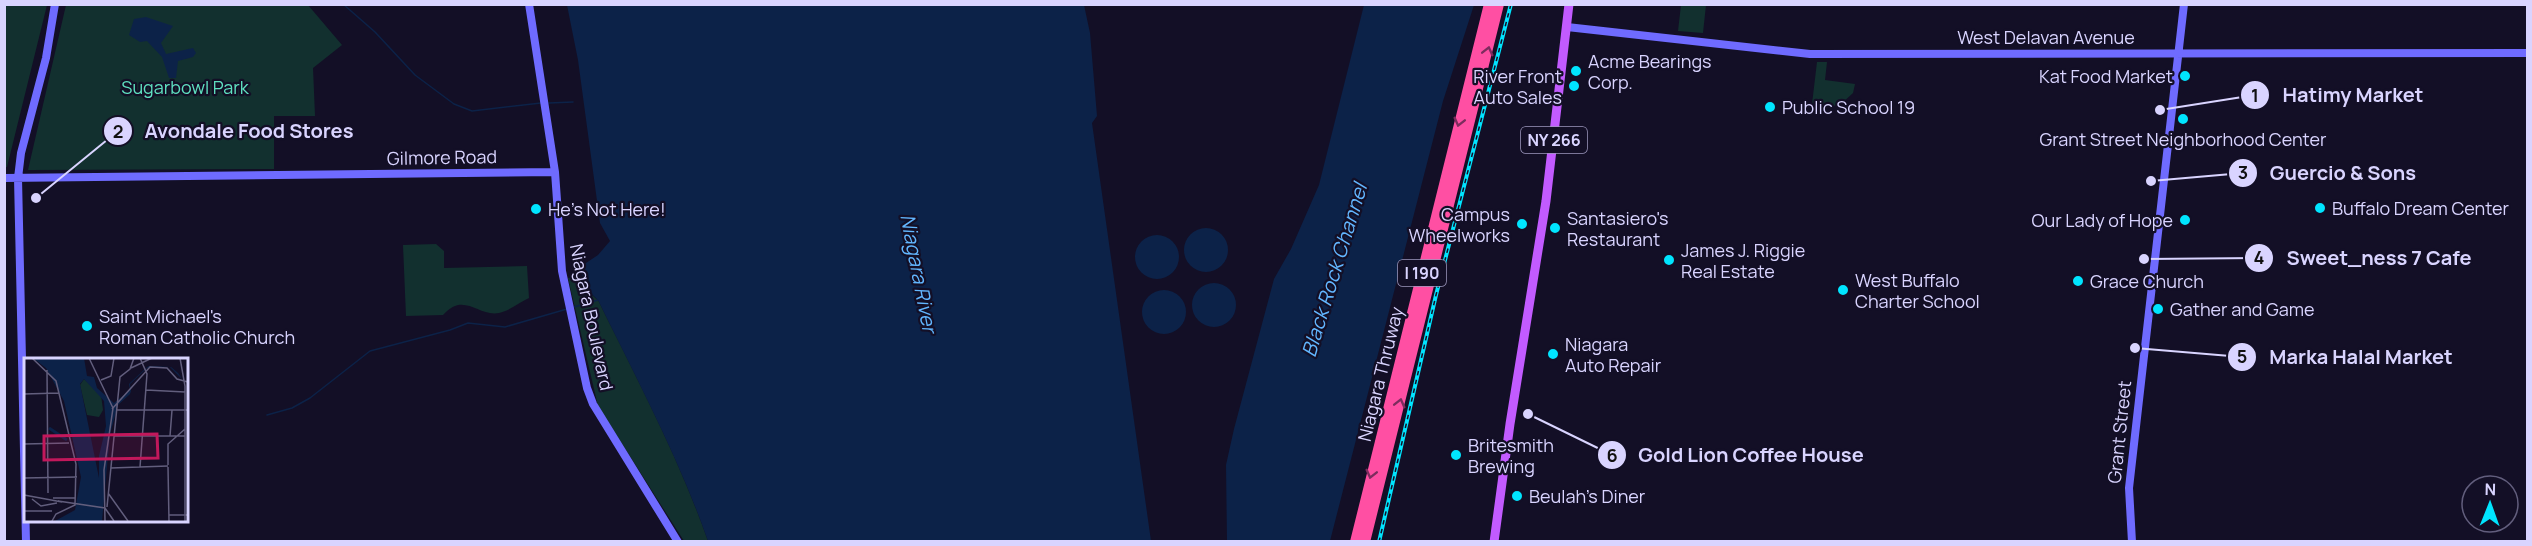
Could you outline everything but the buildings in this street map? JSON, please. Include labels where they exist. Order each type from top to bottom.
[{"type":"highway","name":"Niagara Thruway","points":[[1355,542],[1489,4]]},
{"type":"highway","name":"Niagara Thruway","points":[[1365,542],[1499,4]]},
{"type":"main road","points":[[24,451],[18,178],[55,4]]},
{"type":"main road","name":"Niagara Boulevard","points":[[529,4],[555,172],[560,256],[587,388],[595,408],[678,542]]},
{"type":"main road","name":"NY 266","points":[[1494,542],[1508,434],[1546,203],[1569,4]]},
{"type":"main road","name":"Grant Street","points":[[2133,542],[2129,488],[2184,4]]},
{"type":"main road","name":"West Delavan Avenue","points":[[1567,27],[1810,54],[2528,53]]},
{"type":"main road","name":"Gilmore Road","points":[[4,178],[555,172]]},
{"type":"main road","points":[[26,522],[26,542]]},
{"type":"green space","points":[[4,5],[47,5],[7,167],[4,167]]},
{"type":"green space","name":"Sugarbowl Park","points":[[66,5],[308,5],[342,45],[313,68],[315,116],[274,116],[274,169],[28,170]]},
{"type":"green space","points":[[1681,5],[1706,5],[1703,33],[1678,31]]},
{"type":"green space","points":[[1817,62],[1827,62],[1825,80],[1855,84],[1853,93],[1839,106],[1812,104]]},
{"type":"green space","points":[[436,244],[444,251],[444,268],[527,266],[529,298],[499,313],[484,312],[471,306],[458,305],[443,315],[406,316],[403,245]]},
{"type":"green space","points":[[580,276],[586,290],[598,300],[657,419],[697,510],[708,541],[684,541],[598,406],[568,278]]},
{"type":"water","name":"Niagara River","points":[[567,5],[1084,5],[1090,33],[1097,116],[1092,123],[1151,541],[708,541],[697,510],[657,419],[598,300],[587,289],[583,281],[583,265],[598,255],[610,241],[600,223],[578,60]]},
{"type":"water","name":"Black Rock Channel","points":[[1364,5],[1474,5],[1443,101],[1330,541],[1227,541],[1226,465],[1234,429],[1274,279],[1291,249],[1319,185]]},
{"type":"water","points":[[146,17],[173,26],[161,43],[166,54],[193,48],[196,53],[193,57],[178,61],[176,78],[169,78],[162,57],[147,41],[140,42],[129,35],[134,19]]},
{"type":"water","points":[[1206,228],[1221,235],[1228,250],[1221,265],[1206,272],[1191,265],[1184,250],[1191,235]]},
{"type":"water","points":[[1157,235],[1172,242],[1179,257],[1172,272],[1157,279],[1142,272],[1135,257],[1142,242]]},
{"type":"water","points":[[1214,283],[1229,290],[1236,305],[1229,320],[1214,327],[1199,320],[1192,305],[1199,290]]},
{"type":"water","points":[[1164,290],[1179,297],[1186,312],[1179,327],[1164,334],[1149,327],[1142,312],[1149,297]]},
{"type":"waterway","points":[[343,4],[375,32],[415,75],[454,104],[472,111],[541,103]]},
{"type":"waterway","points":[[549,103],[573,102]]},
{"type":"waterway","points":[[574,307],[598,300]]},
{"type":"waterway","points":[[267,415],[292,408],[310,398],[370,351],[468,323],[505,327],[567,309]]},
{"type":"railway","points":[[1379,542],[1436,295],[1511,4]]},
{"type":"place","name":"Acme Bearings Corp.","points":[[1576,71]]},
{"type":"place","name":"Kat Food Market","points":[[2185,76]]},
{"type":"place","name":"River Front Auto Sales","points":[[1574,86]]},
{"type":"place","name":"Public School 19","points":[[1770,107]]},
{"type":"place","name":"Hatimy Market","points":[[2160,110]]},
{"type":"place","name":"Grant Street Neighborhood Center","points":[[2183,119]]},
{"type":"place","name":"Guercio & Sons","points":[[2151,181]]},
{"type":"place","name":"Avondale Food Stores","points":[[36,198]]},
{"type":"place","name":"Buffalo Dream Center","points":[[2320,208]]},
{"type":"place","name":"He's Not Here!","points":[[536,209]]},
{"type":"place","name":"Our Lady of Hope","points":[[2185,220]]},
{"type":"place","name":"Campus Wheelworks","points":[[1522,224]]},
{"type":"place","name":"Santasiero's Restaurant","points":[[1555,228]]},
{"type":"place","name":"Sweet_ness 7 Cafe","points":[[2144,259]]},
{"type":"place","name":"James J. Riggie Real Estate","points":[[1669,260]]},
{"type":"place","name":"Grace Church","points":[[2078,281]]},
{"type":"place","name":"West Buffalo Charter School","points":[[1843,290]]},
{"type":"place","name":"Gather and Game","points":[[2158,309]]},
{"type":"place","name":"Saint Michael's Roman Catholic Church","points":[[87,326]]},
{"type":"place","name":"Marka Halal Market","points":[[2135,348]]},
{"type":"place","name":"Niagara Auto Repair","points":[[1553,354]]},
{"type":"place","name":"Gold Lion Coffee House","points":[[1528,414]]},
{"type":"place","name":"Britesmith Brewing","points":[[1456,455]]},
{"type":"place","name":"Beulah's Diner","points":[[1517,496]]}]
